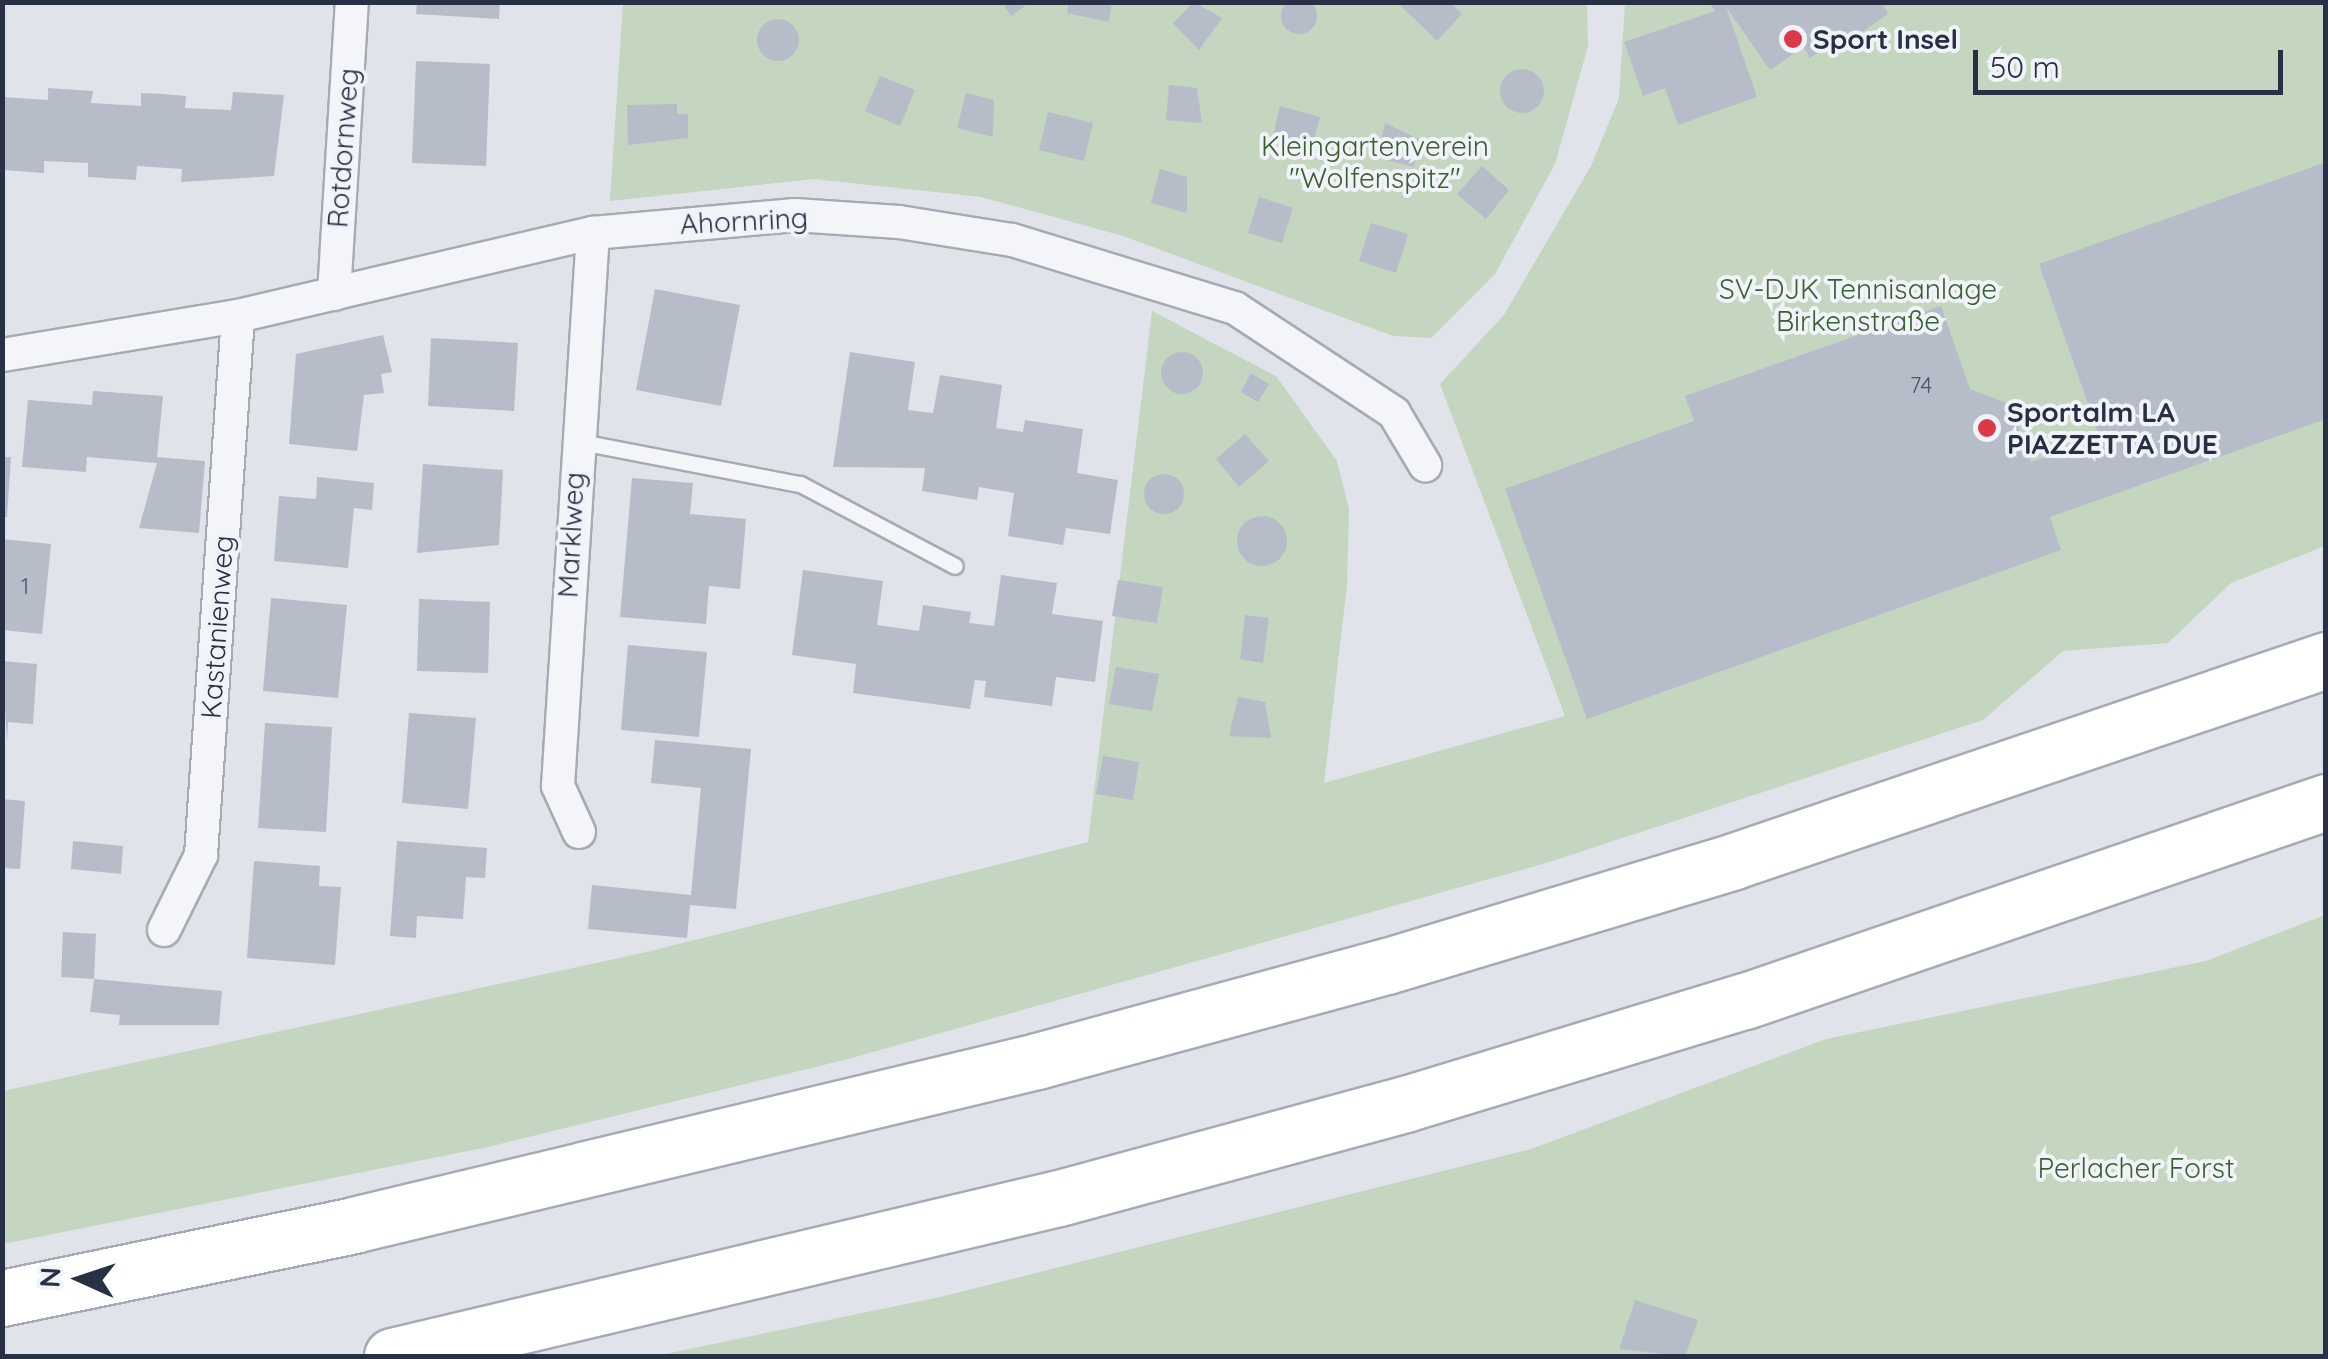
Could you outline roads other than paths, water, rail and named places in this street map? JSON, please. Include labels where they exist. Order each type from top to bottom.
[{"type":"highway","points":[[2,1298],[372,1221],[1037,1061],[1387,966],[1734,861],[2326,660]]},
{"type":"highway","points":[[392,1356],[1059,1198],[1405,1104],[1745,1001],[2326,802]]},
{"type":"street","name":"Rotdornweg","points":[[334,294],[352,2]]},
{"type":"street","name":"Ahornring","points":[[2,355],[238,316],[593,233],[795,214],[1012,240],[1235,308],[1394,414],[1425,465]]},
{"type":"street","name":"Marklweg","points":[[579,832],[558,786],[576,441],[593,233]]},
{"type":"street","name":"Kastanienweg","points":[[164,930],[201,855],[238,316]]},
{"type":"lane","points":[[576,441],[800,484],[955,566]]},
{"type":"place","name":"Sport Insel","points":[[1793,39]]},
{"type":"place","name":"Sportalm LA PIAZZETTA DUE","points":[[1987,428]]},
{"type":"park label","name":"Kleingartenverein \"Wolfenspitz\"","points":[[1375,162]]},
{"type":"park label","name":"SV-DJK Tennisanlage Birkenstraße","points":[[1858,305]]},
{"type":"park label","name":"Perlacher Forst","points":[[2136,1168]]}]
